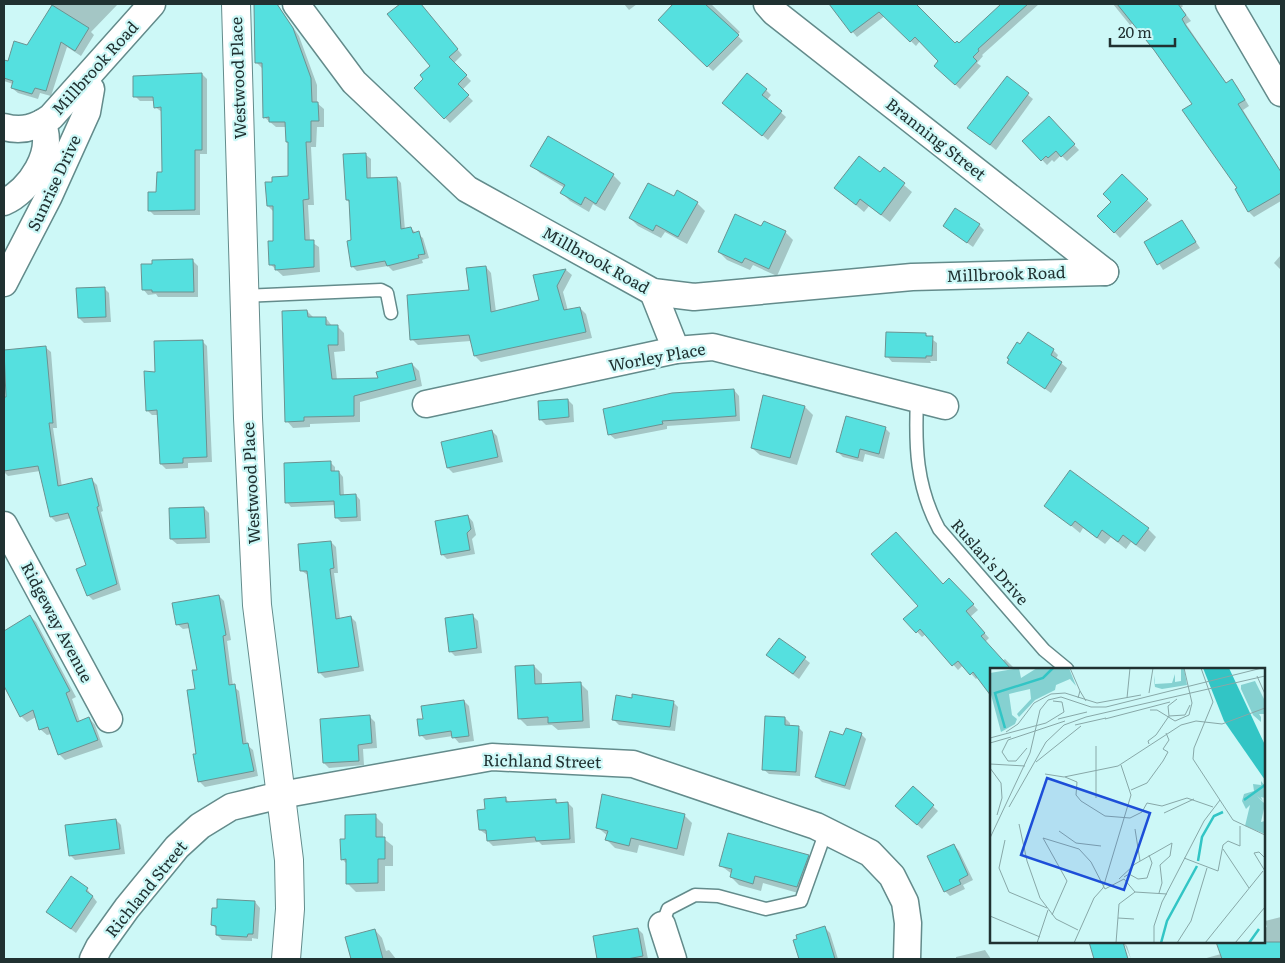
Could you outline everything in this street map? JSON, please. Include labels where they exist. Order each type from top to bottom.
[{"type":"street","name":"Millbrook Road","points":[[4,127],[23,129],[42,124],[63,106],[152,4]]},
{"type":"street","name":"Westwood Place","points":[[236,4],[244,296],[257,605],[288,860],[290,909],[286,959]]},
{"type":"street","name":"Millbrook Road","points":[[296,4],[354,82],[468,189],[653,292],[694,297],[912,277],[1105,272]]},
{"type":"street","name":"Branning Street","points":[[767,4],[774,12],[1105,272]]},
{"type":"street","points":[[1230,4],[1281,93]]},
{"type":"street","name":"Sunrise Drive","points":[[4,283],[49,196],[87,112],[91,89],[84,82]]},
{"type":"street","points":[[4,202],[25,186],[38,167],[46,146],[47,136],[42,124]]},
{"type":"street","points":[[653,292],[676,350]]},
{"type":"street","name":"Worley Place","points":[[426,404],[676,350],[713,347],[945,406]]},
{"type":"street","name":"Ridgeway Avenue","points":[[4,526],[109,719]]},
{"type":"street","name":"Richland Street","points":[[93,959],[99,947],[127,908],[177,847],[200,826],[232,807],[281,795],[492,757],[633,764],[826,831],[870,853],[892,876],[905,902],[908,923],[907,959]]},
{"type":"street","points":[[662,925],[673,959]]},
{"type":"lane","points":[[244,296],[381,290],[387,293],[391,313]]},
{"type":"lane","name":"Ruslan's Drive","points":[[917,399],[916,425],[920,479],[926,505],[939,529],[1044,650],[1067,668]]},
{"type":"lane","points":[[662,925],[668,909],[695,894],[718,896],[766,909],[801,901],[826,831]]},
{"type":"building","points":[[254,4],[277,4],[293,28],[311,78],[312,102],[318,102],[319,121],[311,121],[311,142],[306,142],[309,199],[303,200],[305,240],[314,240],[314,267],[275,270],[275,265],[269,265],[268,241],[273,241],[273,206],[267,206],[265,182],[272,182],[272,177],[288,176],[288,142],[286,142],[285,122],[269,122],[269,117],[263,118],[262,63],[255,63]]},
{"type":"building","points":[[400,4],[421,4],[458,49],[449,57],[467,75],[458,84],[469,95],[444,119],[414,88],[423,79],[420,75],[430,66],[387,14]]},
{"type":"building","points":[[673,4],[705,4],[739,35],[707,67],[658,20]]},
{"type":"building","points":[[829,4],[916,4],[955,43],[957,41],[959,43],[1001,4],[1028,4],[978,49],[979,51],[973,57],[977,61],[955,85],[934,66],[938,61],[915,37],[910,42],[879,12],[851,33]]},
{"type":"building","points":[[1117,4],[1178,4],[1186,15],[1182,19],[1186,26],[1226,83],[1232,79],[1245,100],[1238,104],[1281,172],[1281,193],[1248,212],[1235,189],[1237,188],[1182,110],[1192,104],[1154,50]]},
{"type":"building","points":[[52,5],[89,28],[75,51],[61,42],[46,91],[35,88],[32,94],[11,88],[13,81],[4,78],[4,60],[8,61],[14,41],[27,45]]},
{"type":"building","points":[[202,73],[202,150],[195,150],[195,210],[148,211],[148,192],[156,192],[157,172],[162,172],[161,107],[154,108],[153,97],[133,97],[133,76]]},
{"type":"building","points":[[747,73],[767,89],[762,95],[782,111],[762,136],[722,103]]},
{"type":"building","points":[[1007,76],[1029,93],[990,145],[967,128]]},
{"type":"building","points":[[1049,116],[1075,144],[1061,157],[1056,151],[1041,161],[1022,141]]},
{"type":"building","points":[[548,136],[614,174],[596,204],[585,197],[581,205],[560,193],[565,185],[530,166]]},
{"type":"building","points":[[366,153],[367,178],[397,177],[401,229],[411,227],[413,233],[419,231],[425,254],[418,255],[419,258],[387,266],[385,261],[351,267],[347,241],[351,240],[349,200],[346,200],[343,154]]},
{"type":"building","points":[[859,156],[880,172],[884,167],[905,183],[881,215],[860,199],[856,205],[834,188]]},
{"type":"building","points":[[1122,174],[1148,199],[1114,233],[1097,216],[1111,202],[1103,194]]},
{"type":"building","points":[[648,183],[674,196],[677,190],[698,202],[678,237],[656,225],[653,231],[629,218]]},
{"type":"building","points":[[955,208],[980,224],[967,243],[943,226]]},
{"type":"building","points":[[735,214],[761,226],[764,221],[786,231],[769,269],[745,258],[742,263],[718,252]]},
{"type":"building","points":[[1182,220],[1196,242],[1157,265],[1144,242]]},
{"type":"building","points":[[193,259],[194,292],[152,292],[152,290],[142,290],[141,264],[152,264],[152,260]]},
{"type":"building","points":[[486,266],[491,312],[539,300],[533,275],[566,269],[557,286],[564,310],[580,307],[586,332],[474,356],[469,335],[410,340],[407,295],[469,290],[466,268]]},
{"type":"building","points":[[105,287],[106,317],[78,318],[76,288]]},
{"type":"building","points":[[307,310],[308,317],[326,317],[326,325],[338,325],[338,345],[328,345],[332,379],[378,378],[376,372],[412,363],[416,380],[354,396],[354,416],[304,417],[304,421],[285,422],[282,311]]},
{"type":"building","points":[[886,332],[926,333],[926,336],[933,336],[932,356],[926,356],[926,358],[885,357]]},
{"type":"building","points":[[1028,332],[1054,349],[1051,355],[1062,362],[1045,389],[1007,363],[1009,359],[1007,358],[1017,342],[1020,344]]},
{"type":"building","points":[[203,340],[207,457],[183,458],[183,463],[160,464],[157,410],[146,411],[144,371],[155,372],[154,341]]},
{"type":"building","points":[[46,346],[53,423],[49,423],[58,486],[92,478],[99,506],[97,507],[117,584],[87,596],[76,569],[86,565],[68,513],[50,517],[38,466],[4,471],[4,397],[6,397],[4,350]]},
{"type":"building","points":[[734,389],[736,416],[662,421],[663,424],[608,435],[603,409],[672,393]]},
{"type":"building","points":[[763,395],[805,406],[790,458],[751,448]]},
{"type":"building","points":[[568,399],[569,417],[539,420],[538,401]]},
{"type":"building","points":[[846,416],[886,427],[879,454],[860,449],[858,458],[836,452]]},
{"type":"building","points":[[492,430],[498,457],[447,468],[441,442]]},
{"type":"building","points":[[331,461],[331,471],[339,471],[340,495],[356,494],[357,517],[335,518],[334,501],[285,503],[284,463]]},
{"type":"building","points":[[1070,470],[1149,528],[1136,545],[1123,535],[1118,542],[1102,530],[1097,538],[1075,521],[1071,526],[1044,506]]},
{"type":"building","points":[[204,507],[206,538],[170,539],[169,508]]},
{"type":"building","points":[[468,515],[471,529],[467,533],[470,550],[441,555],[435,521]]},
{"type":"building","points":[[896,532],[943,584],[949,578],[974,604],[966,611],[985,633],[981,636],[1010,668],[990,668],[990,695],[973,672],[970,675],[958,661],[952,666],[920,629],[916,633],[903,619],[918,606],[871,554]]},
{"type":"building","points":[[331,541],[334,568],[330,569],[336,619],[351,616],[359,667],[318,673],[307,571],[300,571],[298,544]]},
{"type":"building","points":[[219,595],[226,635],[223,636],[229,685],[235,684],[243,744],[248,743],[254,771],[198,782],[193,754],[196,754],[187,690],[195,689],[192,670],[197,670],[188,623],[176,625],[172,603]]},
{"type":"building","points":[[473,614],[477,648],[449,652],[445,618]]},
{"type":"building","points":[[30,615],[70,691],[66,693],[77,722],[89,717],[98,740],[58,755],[48,727],[39,730],[33,710],[20,717],[4,686],[4,631]]},
{"type":"building","points":[[779,638],[806,657],[793,674],[766,655]]},
{"type":"building","points":[[534,665],[535,684],[581,682],[583,721],[548,723],[548,717],[518,719],[515,666]]},
{"type":"building","points":[[632,694],[674,701],[670,727],[612,720],[616,695],[632,698]]},
{"type":"building","points":[[464,700],[469,736],[452,738],[451,731],[419,736],[417,719],[423,719],[421,706]]},
{"type":"building","points":[[370,715],[372,743],[358,745],[359,761],[323,763],[320,719]]},
{"type":"building","points":[[765,716],[785,717],[785,725],[799,726],[796,772],[762,770]]},
{"type":"building","points":[[846,728],[862,733],[845,786],[815,777],[830,731],[843,735]]},
{"type":"building","points":[[913,786],[934,805],[917,825],[895,806]]},
{"type":"building","points":[[602,794],[685,814],[677,849],[631,838],[629,846],[605,840],[608,831],[596,828]]},
{"type":"building","points":[[506,797],[506,802],[556,799],[556,803],[568,802],[570,839],[536,841],[535,837],[487,841],[486,830],[479,830],[477,810],[485,809],[484,799]]},
{"type":"building","points":[[376,814],[376,837],[385,837],[385,859],[378,859],[378,883],[346,884],[346,859],[341,860],[340,839],[345,839],[345,815]]},
{"type":"building","points":[[116,819],[120,849],[69,856],[65,825]]},
{"type":"building","points":[[728,833],[809,855],[797,887],[755,876],[753,884],[730,877],[732,869],[719,866]]},
{"type":"building","points":[[954,844],[968,875],[959,880],[961,884],[944,892],[927,856]]},
{"type":"building","points":[[71,876],[88,888],[86,891],[93,896],[71,929],[46,912]]},
{"type":"building","points":[[217,899],[255,901],[253,934],[248,934],[247,937],[216,935],[216,926],[211,925],[212,908],[217,908]]},
{"type":"building","points":[[825,926],[835,959],[799,959],[793,940],[797,939],[796,935]]},
{"type":"building","points":[[638,928],[643,956],[627,959],[597,959],[593,936]]},
{"type":"building","points":[[375,929],[383,959],[351,959],[345,937]]},
{"type":"building","points":[[1281,942],[1281,959],[1222,959],[1216,943]]},
{"type":"building","points":[[1089,943],[1123,943],[1128,959],[1094,959]]}]
